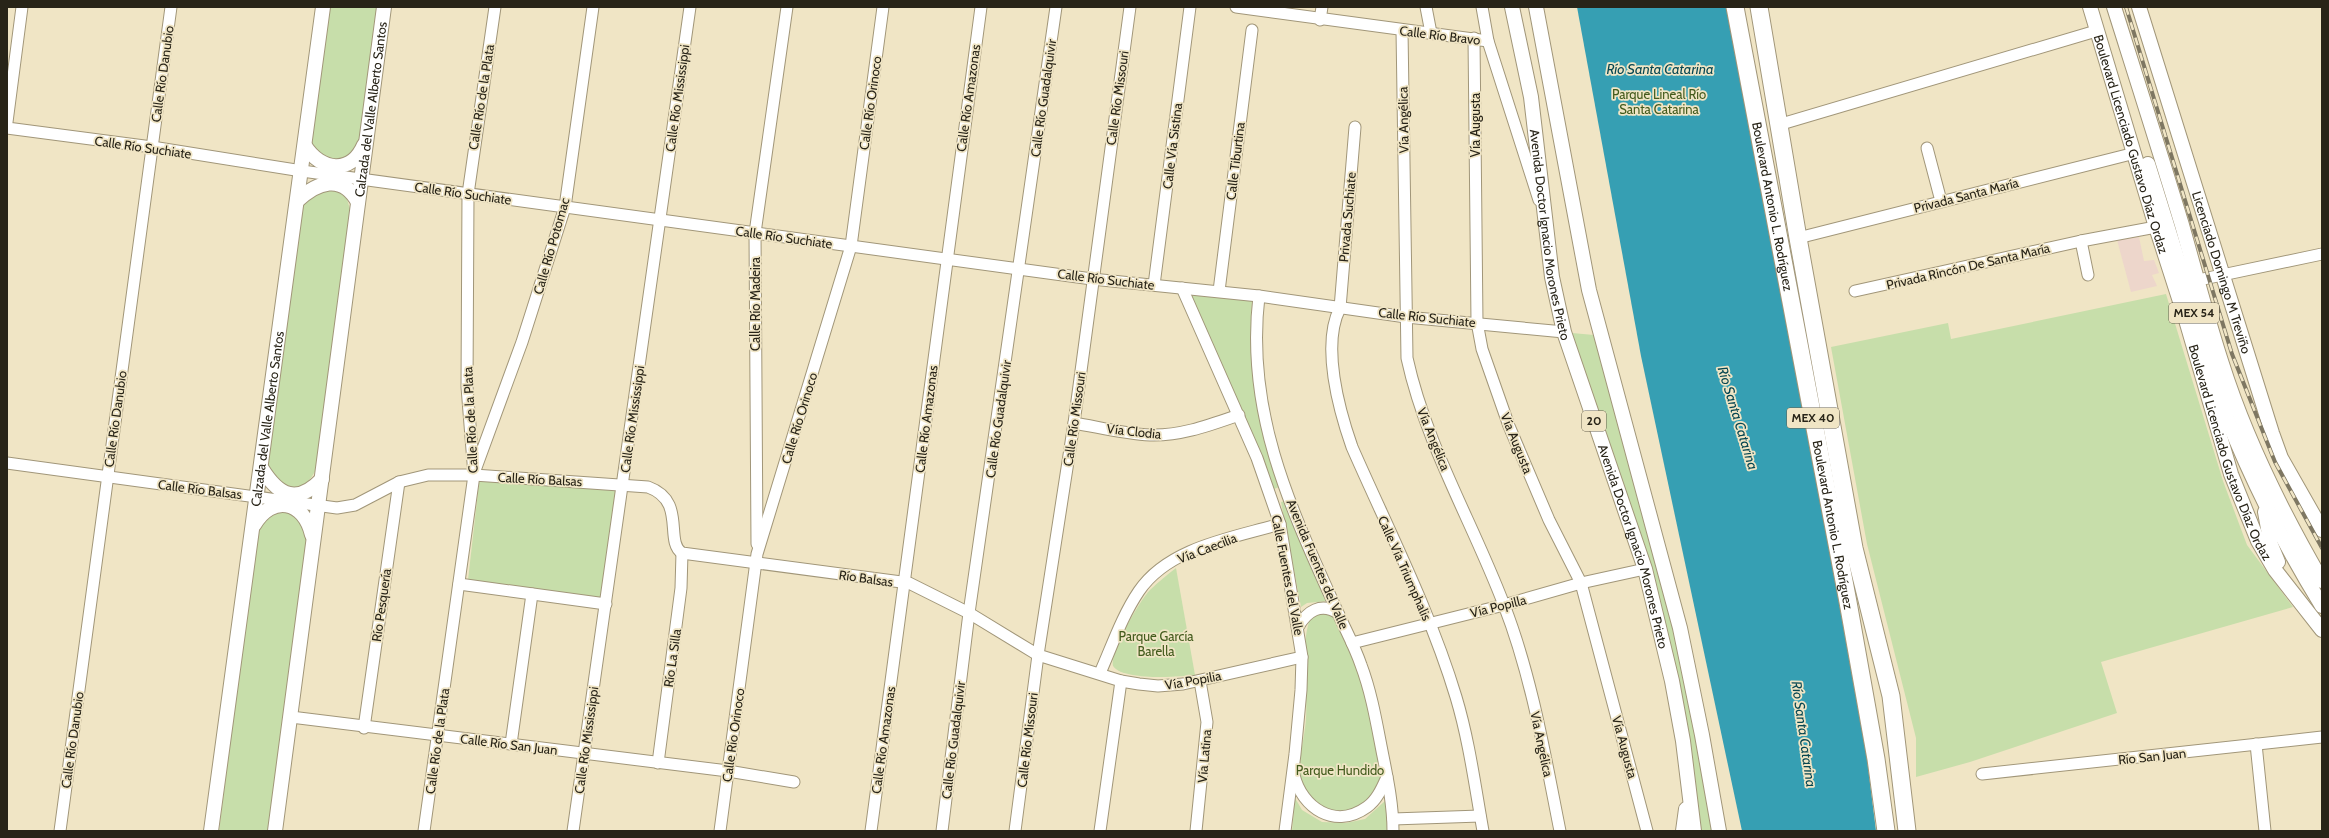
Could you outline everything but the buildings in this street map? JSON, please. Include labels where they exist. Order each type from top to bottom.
[{"type":"highway","name":"Boulevard Antonio L. Rodríguez","points":[[1735,7],[1847,595],[1876,759],[1886,831]]},
{"type":"highway","name":"Boulevard Antonio L. Rodríguez","points":[[1759,7],[1778,125],[1854,548],[1891,696],[1907,831]]},
{"type":"main road","name":"Calzada del Valle Alberto Santos","points":[[211,831],[262,469],[323,7]]},
{"type":"main road","name":"Calzada del Valle Alberto Santos","points":[[275,831],[384,7]]},
{"type":"main road","name":"Avenida Doctor Ignacio Morones Prieto","points":[[1512,7],[1531,97],[1552,277],[1564,332],[1645,569],[1672,681],[1690,789],[1694,831]]},
{"type":"main road","name":"Avenida Doctor Ignacio Morones Prieto","points":[[1536,7],[1589,290],[1680,628],[1702,735],[1719,831]]},
{"type":"main road","name":"Boulevard Licenciado Gustavo Díaz Ordaz","points":[[2090,7],[2156,227],[2186,320],[2231,474],[2258,541],[2275,570],[2322,630]]},
{"type":"main road","name":"Boulevard Licenciado Gustavo Díaz Ordaz","points":[[2098,7],[2191,281],[2252,445],[2291,529],[2322,582]]},
{"type":"main road","name":"Boulevard Licenciado Gustavo Díaz Ordaz","points":[[2114,7],[2191,281],[2227,418],[2262,498],[2322,606]]},
{"type":"main road","name":"Licenciado Domingo M Treviño","points":[[2139,7],[2272,433],[2281,458],[2322,530]]},
{"type":"main road","points":[[305,146],[315,159],[333,166],[344,165],[354,159],[366,141]]},
{"type":"main road","points":[[297,201],[308,190],[321,185],[332,184],[345,185],[352,191],[358,202]]},
{"type":"main road","points":[[262,469],[278,490],[288,494],[307,492],[322,479]]},
{"type":"main road","points":[[2262,498],[2268,531],[2276,557],[2283,573],[2304,607]]},
{"type":"main road","points":[[253,525],[260,515],[267,510],[276,506],[292,506],[306,516],[314,541]]},
{"type":"main road","points":[[1683,831],[1690,789]]},
{"type":"street","points":[[7,122],[22,7]]},
{"type":"street","name":"Calle Río Danubio","points":[[60,831],[171,7]]},
{"type":"street","name":"Calle Río de la Plata","points":[[424,831],[474,475],[468,424],[468,194],[495,7]]},
{"type":"street","name":"Calle Río Potomac","points":[[474,475],[522,342],[565,207],[594,7]]},
{"type":"street","name":"Calle Río Mississippi","points":[[573,831],[690,7]]},
{"type":"street","name":"Calle Río Madeira","points":[[757,559],[755,233],[787,7]]},
{"type":"street","name":"Calle Río Orinoco","points":[[720,831],[757,559],[851,246],[883,7]]},
{"type":"street","name":"Calle Río Amazonas","points":[[871,831],[946,259],[981,7]]},
{"type":"street","name":"Calle Río Guadalquivir","points":[[942,831],[969,613],[1020,269],[1056,7]]},
{"type":"street","name":"Calle Río Missouri","points":[[1015,831],[1038,655],[1074,423],[1092,278],[1130,7]]},
{"type":"street","name":"Calle Vía Sistina","points":[[1154,285],[1190,7]]},
{"type":"street","name":"Calle Río Bravo","points":[[1236,7],[1320,20],[1474,38],[1488,41],[1544,214]]},
{"type":"street","points":[[1320,20],[1322,7]]},
{"type":"street","points":[[1426,7],[1431,33]]},
{"type":"street","points":[[1482,7],[1488,41]]},
{"type":"street","name":"Calle Tiburtina","points":[[1219,291],[1252,30]]},
{"type":"street","name":"Vía Angélica","points":[[1402,30],[1407,358],[1422,410],[1504,605],[1519,648],[1532,699],[1560,831]]},
{"type":"street","points":[[1778,125],[2096,31]]},
{"type":"street","name":"Vía Augusta","points":[[1474,38],[1477,322],[1482,349],[1509,426],[1549,520],[1581,583],[1647,831]]},
{"type":"street","name":"Privada Suchiate","points":[[1340,308],[1355,127]]},
{"type":"street","name":"Calle Río Suchiate","points":[[7,128],[152,147],[302,171],[1020,269],[1219,291],[1406,317],[1477,322],[1564,332]]},
{"type":"street","points":[[1928,148],[1941,201]]},
{"type":"street","name":"Privada Santa María","points":[[1798,238],[2135,153]]},
{"type":"street","name":"Privada Rincón De Santa María","points":[[1855,291],[2081,240],[2156,227]]},
{"type":"street","points":[[2081,240],[2088,275]]},
{"type":"street","points":[[2191,281],[2322,254]]},
{"type":"street","name":"Calle Fuentes del Valle","points":[[1182,288],[1239,415],[1274,504],[1280,524],[1302,657],[1301,690],[1284,831]]},
{"type":"street","name":"Avenida Fuentes del Valle","points":[[1259,296],[1255,350],[1259,389],[1270,442],[1288,497],[1362,667],[1372,702],[1387,777],[1393,819],[1393,831]]},
{"type":"street","name":"Calle Vía Triumphalis","points":[[1340,308],[1335,317],[1332,355],[1343,422],[1352,447],[1429,623],[1456,696],[1483,831]]},
{"type":"street","name":"Vía Clodia","points":[[1074,423],[1148,435],[1164,435],[1193,430],[1239,415]]},
{"type":"street","points":[[468,424],[477,431],[491,431]]},
{"type":"street","name":"Calle Río Balsas","points":[[7,463],[337,508],[355,505],[399,482],[428,475],[474,475],[623,484],[648,487],[661,493],[668,501],[680,551]]},
{"type":"street","name":"Río Pesquería","points":[[364,728],[399,482]]},
{"type":"street","points":[[1274,504],[1280,496],[1288,497]]},
{"type":"street","name":"Vía Caecilia","points":[[1100,673],[1131,603],[1140,589],[1155,574],[1182,556],[1203,547],[1280,524]]},
{"type":"street","name":"Río Balsas","points":[[680,551],[757,559],[904,583],[969,613],[1038,655]]},
{"type":"street","name":"Río La Silla","points":[[658,763],[681,588],[680,551]]},
{"type":"street","name":"Vía Popilla","points":[[1352,643],[1504,605],[1581,583],[1645,569]]},
{"type":"street","points":[[459,584],[606,604]]},
{"type":"street","points":[[511,744],[532,594]]},
{"type":"street","points":[[1298,627],[1303,618],[1312,610],[1326,608],[1338,613]]},
{"type":"street","name":"Vía Popilia","points":[[1038,655],[1100,673],[1121,681],[1158,686],[1200,681],[1302,657]]},
{"type":"street","points":[[1100,831],[1121,681]]},
{"type":"street","name":"Vía Latina","points":[[1196,831],[1207,722],[1200,681]]},
{"type":"street","name":"Calle Río San Juan","points":[[291,717],[364,728],[511,744],[728,771],[794,782]]},
{"type":"street","name":"Río San Juan","points":[[1982,774],[2322,737]]},
{"type":"street","points":[[2256,744],[2265,831]]},
{"type":"street","points":[[1292,771],[1296,787],[1313,808],[1324,814],[1334,816],[1354,813],[1366,808],[1381,791],[1387,777]]},
{"type":"street","points":[[1393,819],[1480,816]]},
{"type":"shaded area","points":[[2139,237],[2144,261],[2154,260],[2159,273],[2152,275],[2157,286],[2131,292],[2117,240]]},
{"type":"green space","points":[[326,7],[379,7],[359,148],[348,162],[320,162],[308,137]]},
{"type":"green space","points":[[338,188],[346,196],[350,209],[320,460],[316,470],[304,485],[291,489],[283,487],[275,482],[267,473],[300,202],[310,192]]},
{"type":"green space","points":[[2166,294],[2223,481],[2247,545],[2293,607],[2101,662],[2117,713],[1970,762],[1916,777],[1916,738],[1867,544],[1831,347],[1948,323],[1951,339]]},
{"type":"green space","points":[[1190,295],[1252,301],[1252,349],[1257,395],[1279,487],[1274,489]]},
{"type":"green space","points":[[1572,333],[1594,335],[1672,626],[1686,685],[1712,831],[1701,831],[1691,765],[1626,497],[1612,449],[1590,391]]},
{"type":"green space","points":[[481,480],[616,489],[603,595],[600,598],[468,580],[479,483]]},
{"type":"green space","points":[[1285,501],[1328,601],[1307,603],[1301,607],[1281,502]]},
{"type":"green space","points":[[284,509],[299,521],[308,539],[269,831],[219,831],[257,532],[262,518]]},
{"type":"green space","name":"Parque García Barella","points":[[1176,568],[1195,675],[1152,677],[1128,674],[1119,671],[1113,666],[1113,659],[1126,627],[1150,590]]},
{"type":"green space","name":"Parque Hundido","points":[[1327,611],[1343,629],[1354,653],[1377,738],[1381,765],[1378,788],[1371,798],[1361,806],[1348,810],[1336,811],[1323,807],[1312,800],[1304,789],[1300,773],[1306,718],[1305,640],[1307,628],[1311,616]]},
{"type":"green space","points":[[1295,798],[1302,810],[1322,822],[1346,823],[1365,819],[1385,801],[1388,831],[1292,831]]},
{"type":"water","name":"Río Santa Catarina","points":[[1577,7],[1728,7],[1840,608],[1867,759],[1876,831],[1742,831],[1641,356]]},
{"type":"railway","points":[[2126,7],[2232,354],[2275,462],[2322,548]]},
{"type":"park label","name":"Parque Lineal Río Santa Catarina","points":[[1659,102]]}]
